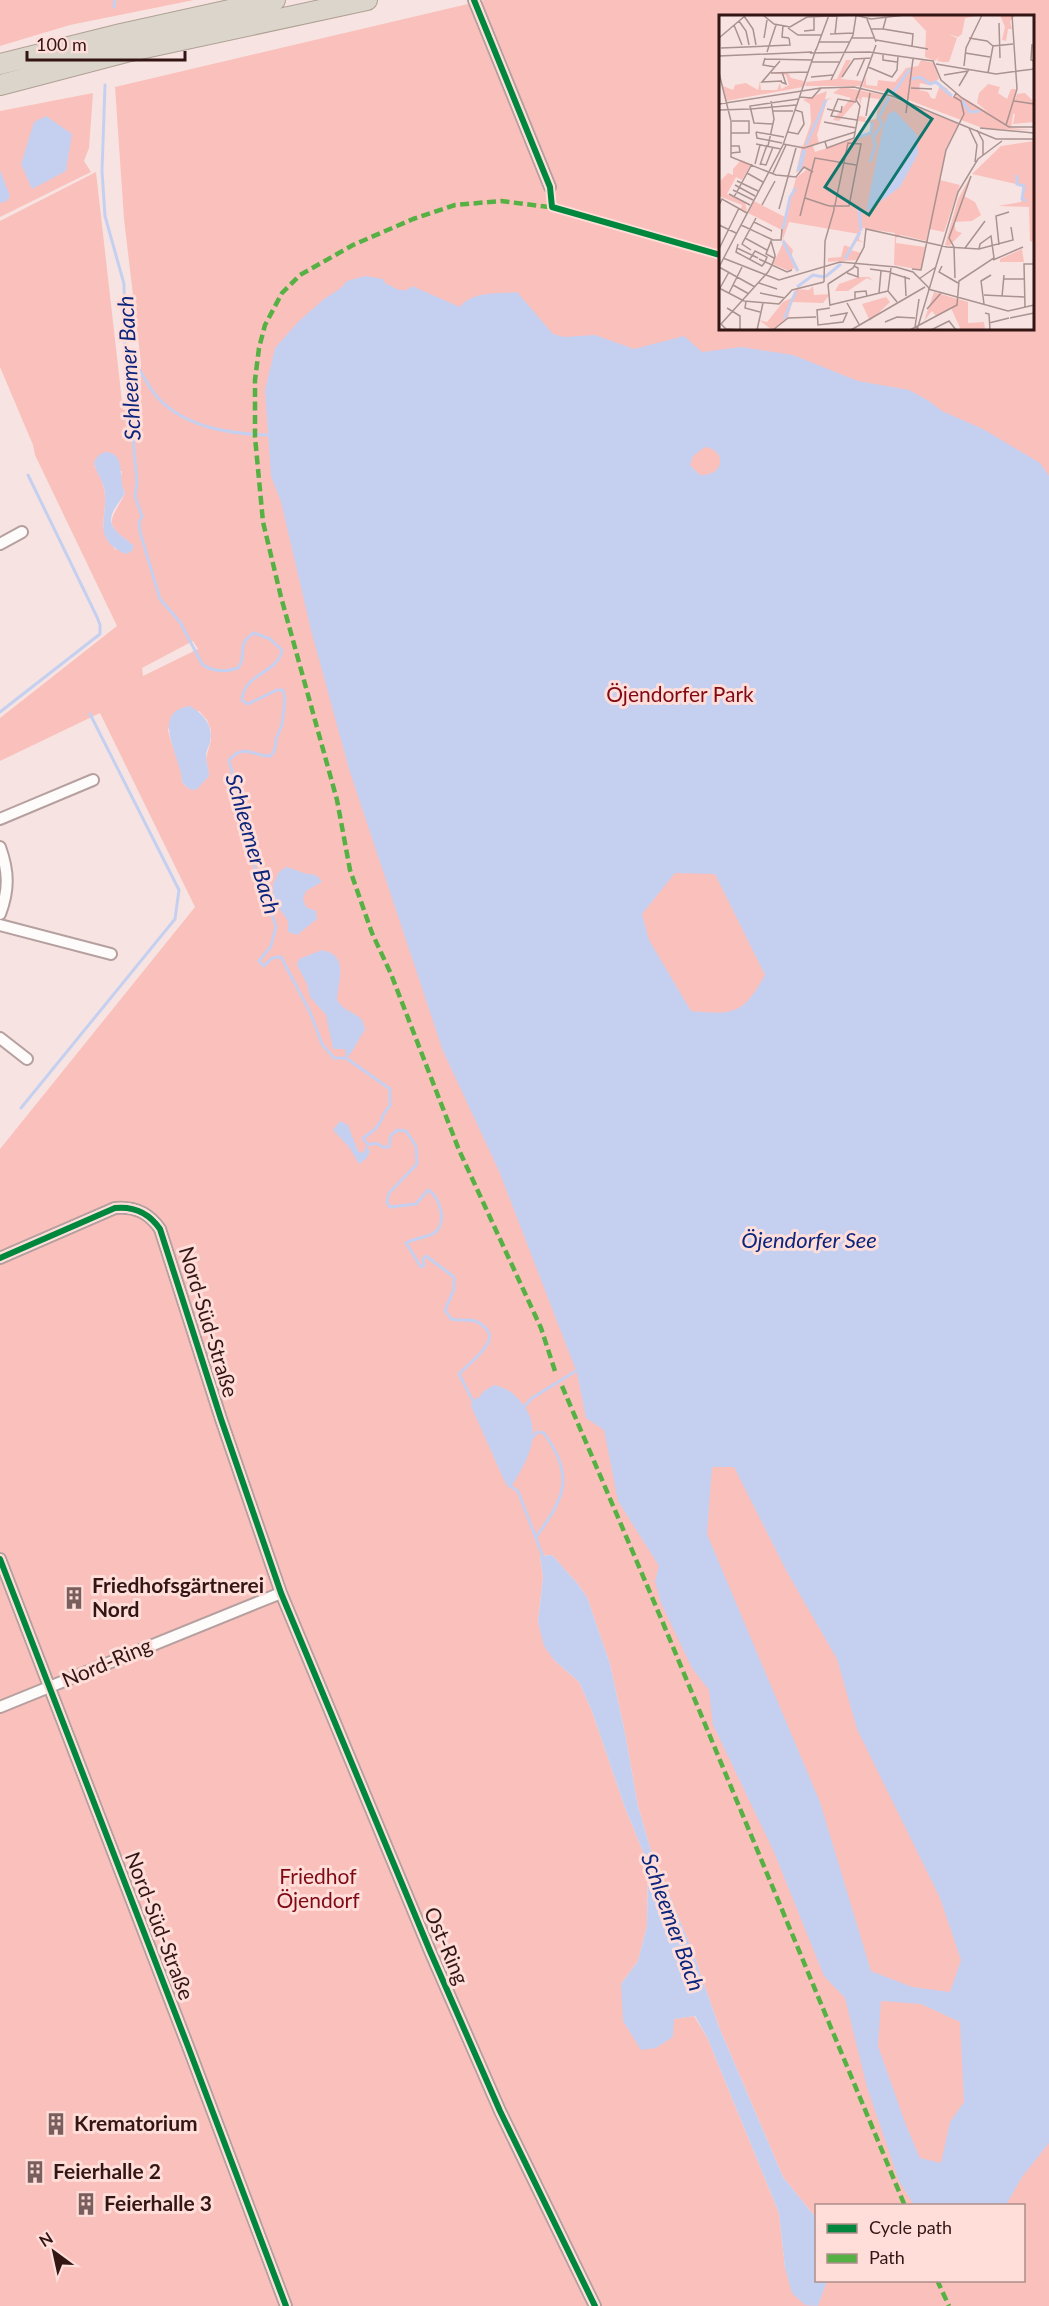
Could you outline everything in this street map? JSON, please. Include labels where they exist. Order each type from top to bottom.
[{"type":"highway","points":[[0,64],[275,0]]},
{"type":"highway","points":[[0,85],[126,52],[367,0]]},
{"type":"street","points":[[475,2],[549,187]]},
{"type":"street","points":[[0,544],[22,532]]},
{"type":"street","points":[[0,819],[93,780]]},
{"type":"street","points":[[0,847],[6,863],[7,895],[0,914]]},
{"type":"street","points":[[0,925],[111,954]]},
{"type":"street","points":[[0,1038],[27,1059]]},
{"type":"street","name":"Nord-Süd-Straße","points":[[0,1258],[115,1208],[133,1208],[156,1223],[164,1239],[221,1419],[281,1593]]},
{"type":"street","name":"Nord-Süd-Straße","points":[[0,1559],[286,2306]]},
{"type":"street","name":"Nord-Ring","points":[[0,1707],[281,1593]]},
{"type":"street","name":"Ost-Ring","points":[[281,1593],[430,1951],[495,2100],[595,2306]]},
{"type":"green space","points":[[0,0],[194,0],[70,25],[0,46]]},
{"type":"green space","points":[[485,0],[1049,0],[1049,2306],[817,2306],[0,2306],[0,1149],[195,907],[100,713],[0,761],[0,718],[117,626],[35,455],[33,445],[0,367],[0,221],[96,172],[123,410],[140,404],[141,363],[124,219],[115,87]],"holes":[[[94,465],[122,471],[120,482],[125,493],[114,513],[112,524],[114,529],[128,541],[116,550],[104,530],[105,493]],[[193,641],[198,649],[143,676],[142,668]],[[199,711],[207,720],[211,730],[206,758],[209,776],[196,789],[189,789],[182,782],[168,729]],[[552,1555],[587,1597],[610,1664],[638,1806],[651,1851],[693,1952],[719,2027],[783,2177],[815,2217],[815,2204],[1025,2204],[1025,2282],[827,2282],[817,2306],[785,2268],[779,2213],[707,2037],[694,2016],[673,2019],[621,1984],[638,1961],[647,1926],[648,1864],[624,1805],[592,1711],[579,1682],[554,1660],[538,1622],[543,1577],[540,1556]]]},
{"type":"green space","points":[[93,93],[89,148],[84,161],[91,172],[0,217],[0,111]]},
{"type":"water","points":[[46,116],[72,134],[66,171],[32,189],[21,164],[34,122]]},
{"type":"water","points":[[0,170],[10,196],[7,201],[0,203]]},
{"type":"water","name":"Öjendorfer See","points":[[365,276],[383,279],[385,283],[399,290],[407,290],[412,286],[460,307],[471,298],[478,296],[517,292],[553,334],[564,337],[595,335],[634,349],[684,336],[702,352],[741,347],[793,355],[858,381],[909,390],[942,411],[983,429],[1040,463],[1049,476],[1049,2143],[1022,2177],[1007,2204],[913,2204],[899,2181],[867,2087],[845,1998],[824,1976],[774,1852],[713,1725],[709,1690],[692,1668],[661,1603],[655,1581],[659,1566],[618,1501],[604,1430],[586,1418],[577,1373],[499,1171],[443,1051],[349,769],[311,630],[281,502],[271,476],[265,390],[275,348],[298,322],[324,299],[341,288],[347,281]],"holes":[[[705,447],[717,453],[720,462],[714,471],[700,475],[690,465],[693,456]],[[675,873],[715,874],[765,975],[750,998],[736,1009],[718,1013],[691,1011],[649,940],[642,914]],[[712,1467],[734,1467],[787,1572],[837,1659],[857,1729],[940,1898],[961,1960],[950,1992],[912,1987],[871,1971],[820,1802],[707,1534]],[[881,2001],[921,2004],[960,2022],[964,2102],[950,2122],[941,2163],[920,2158],[906,2125],[878,2046]]]},
{"type":"water","points":[[104,452],[116,456],[119,461],[125,493],[114,510],[111,522],[116,531],[134,546],[132,551],[126,554],[115,548],[104,533],[104,488],[94,462]]},
{"type":"water","points":[[190,706],[209,725],[211,736],[206,752],[209,776],[196,790],[189,789],[182,782],[169,726],[171,717],[178,710]]},
{"type":"water","points":[[286,867],[315,875],[322,882],[306,891],[303,899],[306,907],[316,911],[317,919],[297,935],[288,932],[288,921],[273,900],[273,884],[279,872]]},
{"type":"water","points":[[322,950],[331,953],[339,963],[337,1000],[345,1009],[360,1018],[365,1030],[346,1058],[345,1049],[333,1049],[326,1015],[310,997],[307,984],[297,965],[299,959]]},
{"type":"water","points":[[340,1121],[348,1125],[358,1151],[364,1153],[366,1144],[370,1152],[359,1164],[349,1147],[333,1130]]},
{"type":"water","points":[[494,1385],[506,1389],[521,1402],[532,1423],[533,1434],[528,1456],[511,1487],[508,1487],[503,1478],[471,1406],[472,1400]]},
{"type":"water","points":[[552,1555],[587,1597],[610,1664],[638,1806],[651,1851],[693,1952],[719,2027],[783,2177],[815,2217],[815,2282],[827,2282],[818,2306],[805,2305],[792,2293],[785,2268],[779,2213],[707,2037],[695,2016],[674,2019],[673,2037],[656,2048],[641,2050],[623,2021],[621,1984],[638,1961],[647,1926],[648,1864],[624,1805],[592,1711],[579,1682],[554,1660],[544,1646],[538,1622],[543,1577],[540,1556]]},
{"type":"waterway","name":"Schleemer Bach","points":[[114,7],[115,0]]},
{"type":"waterway","name":"Schleemer Bach","points":[[105,85],[102,171],[105,216],[124,284],[125,352],[137,482],[135,496],[142,516],[139,523],[140,532],[160,599],[180,622],[202,664],[210,669],[224,671],[238,668],[241,663],[243,646],[254,633],[270,639],[282,650],[274,664],[248,684],[242,700],[248,704],[277,690],[283,690],[285,698],[282,725],[276,739],[275,749],[271,756],[245,751],[229,760],[258,878],[276,926],[271,946],[259,961],[264,966],[272,958],[281,957],[310,1012],[322,1044],[334,1058],[346,1058],[390,1089],[390,1106],[376,1128],[363,1138],[369,1144],[376,1143],[389,1147],[391,1135],[398,1130],[406,1131],[416,1146],[417,1164],[389,1193],[387,1202],[390,1207],[416,1204],[428,1190],[439,1204],[441,1223],[438,1229],[431,1235],[406,1243],[421,1267],[424,1265],[423,1259],[426,1256],[454,1277],[454,1289],[445,1310],[451,1319],[475,1321],[488,1331],[487,1344],[459,1374],[474,1403]]},
{"type":"waterway","points":[[127,353],[136,363],[154,394],[170,409],[183,417],[210,428],[269,435]]},
{"type":"waterway","points":[[0,712],[100,634],[97,617],[28,475]]},
{"type":"waterway","points":[[21,1108],[175,919],[179,890],[90,714]]},
{"type":"waterway","points":[[525,1406],[532,1398],[576,1371]]},
{"type":"waterway","name":"Schleemer Bach","points":[[532,1438],[537,1432],[544,1433],[554,1448],[563,1475],[563,1487],[554,1510],[536,1537]]},
{"type":"waterway","name":"Schleemer Bach","points":[[510,1486],[518,1491],[543,1557]]},
{"type":"marked path","points":[[555,1371],[541,1328],[459,1150],[391,974],[372,933],[350,870],[337,800],[281,597],[263,522],[255,437],[255,380],[265,325],[282,293],[300,275],[353,245],[413,219],[455,205],[501,201],[557,208]]},
{"type":"marked path","points":[[562,1386],[904,2204]]},
{"type":"marked path","points":[[938,2282],[949,2306]]},
{"type":"cycle path","points":[[474,0],[550,187],[552,207],[719,255]]},
{"type":"cycle path","points":[[0,1258],[115,1208],[129,1208],[141,1212],[160,1229],[221,1419],[281,1593],[430,1951],[500,2111],[595,2306]]},
{"type":"cycle path","points":[[0,1559],[286,2306]]},
{"type":"place","name":"Friedhofsgärtnerei Nord","points":[[74,1598]]},
{"type":"place","name":"Krematorium","points":[[56,2124]]},
{"type":"place","name":"Feierhalle 2","points":[[35,2172]]},
{"type":"place","name":"Feierhalle 3","points":[[86,2204]]},
{"type":"park label","name":"Öjendorfer Park","points":[[680,695]]},
{"type":"park label","name":"Friedhof Öjendorf","points":[[318,1889]]}]
